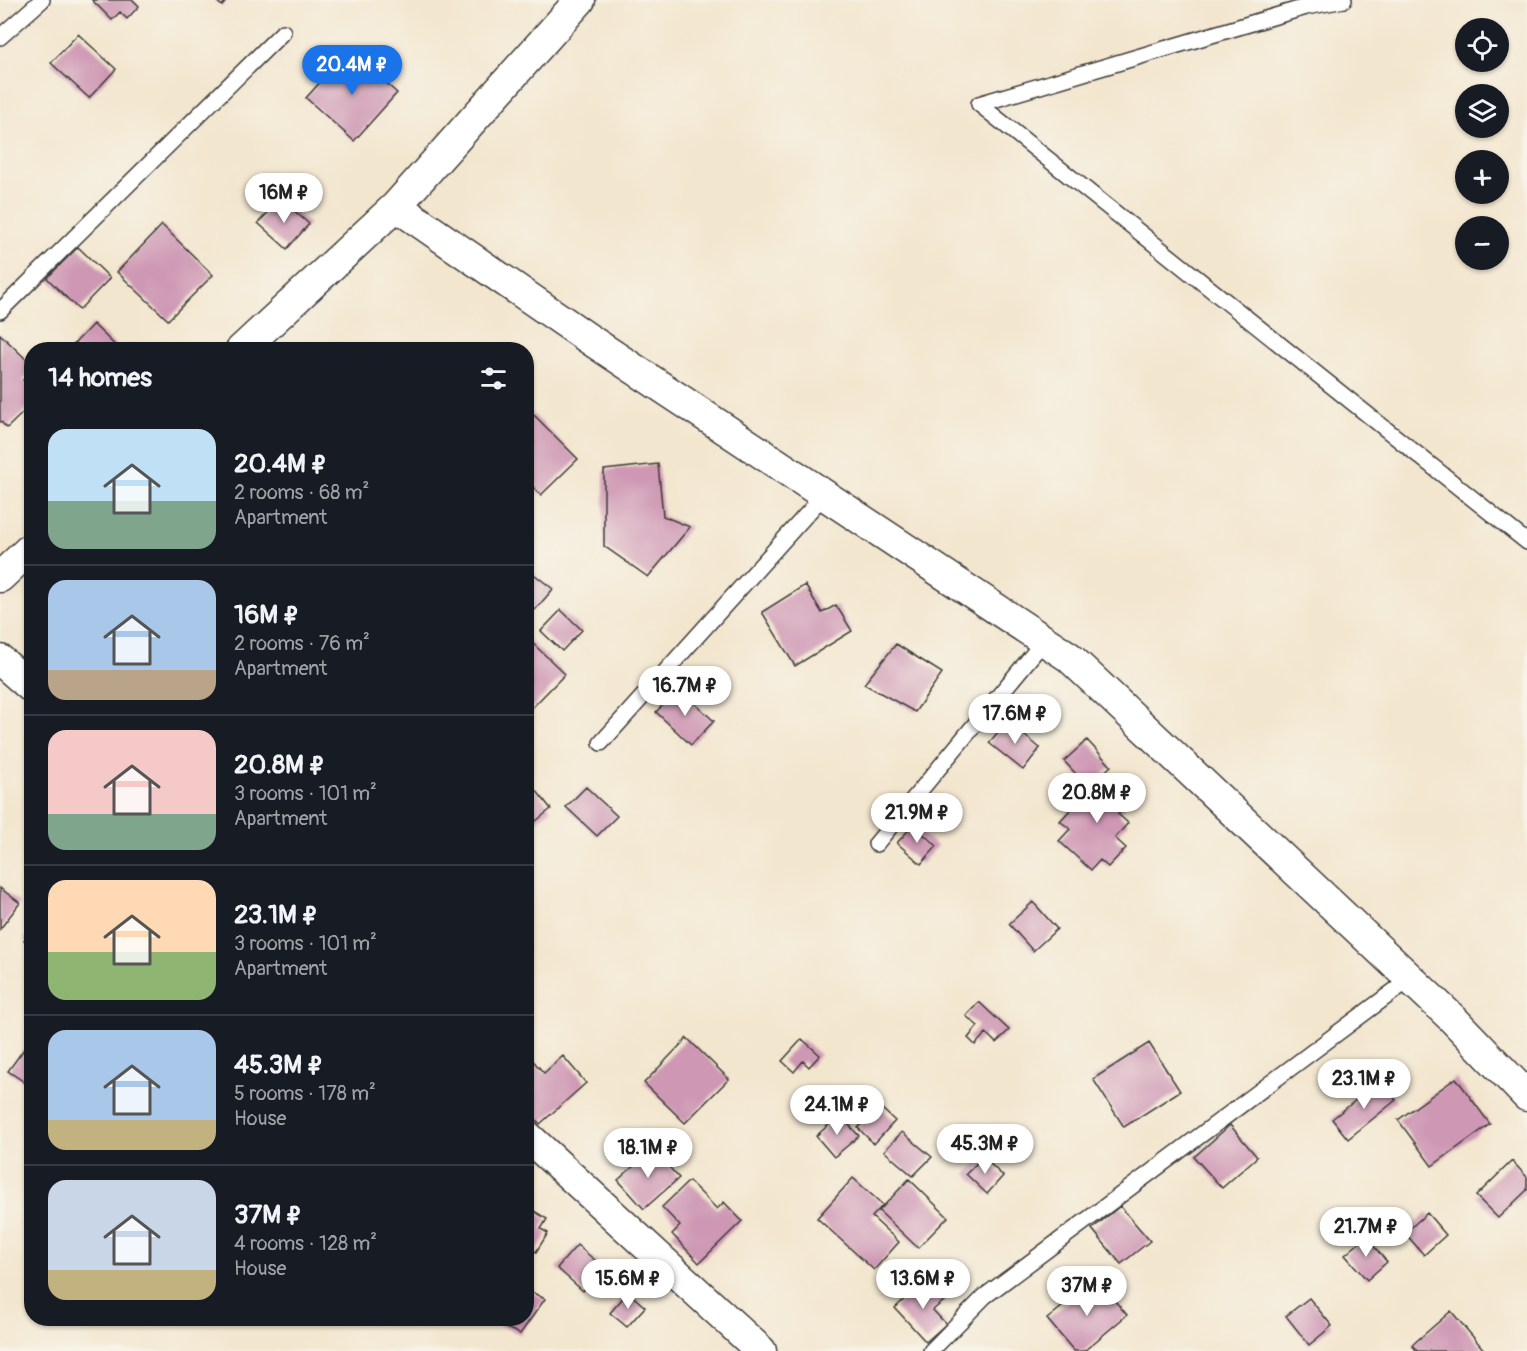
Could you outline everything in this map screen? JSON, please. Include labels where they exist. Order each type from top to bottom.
[{"type":"street","points":[[250,342],[396,206],[580,0]]},
{"type":"street","points":[[396,206],[592,341],[1069,657],[1410,979],[1527,1096]]},
{"type":"street","points":[[0,577],[24,554]]},
{"type":"street","points":[[0,660],[24,681]]},
{"type":"street","points":[[534,1142],[761,1351]]},
{"type":"lane","points":[[0,37],[42,0]]},
{"type":"lane","points":[[1344,0],[1306,7],[979,104],[1527,542]]},
{"type":"lane","points":[[0,311],[283,32]]},
{"type":"lane","points":[[601,743],[824,495]]},
{"type":"lane","points":[[876,844],[1044,641]]},
{"type":"lane","points":[[931,1351],[985,1296],[1410,979]]},
{"type":"building","points":[[92,0],[133,0],[139,6],[127,19],[120,12],[112,20]]},
{"type":"building","points":[[215,0],[227,0],[222,6]]},
{"type":"building","points":[[78,34],[116,69],[89,98],[51,63]]},
{"type":"building","points":[[349,50],[397,93],[354,141],[306,98]]},
{"type":"building","points":[[281,199],[309,224],[287,249],[258,223]]},
{"type":"building","points":[[162,225],[213,275],[168,320],[117,272]]},
{"type":"building","points":[[78,247],[110,278],[79,310],[47,278]]},
{"type":"building","points":[[93,324],[112,342],[76,342]]},
{"type":"building","points":[[0,334],[24,357],[24,412],[7,428],[0,421]]},
{"type":"building","points":[[534,415],[578,459],[541,495],[534,488]]},
{"type":"building","points":[[658,464],[663,516],[690,527],[648,577],[604,546],[604,470]]},
{"type":"building","points":[[534,574],[553,589],[534,609]]},
{"type":"building","points":[[805,585],[822,613],[836,605],[852,631],[795,666],[762,612]]},
{"type":"building","points":[[561,610],[582,630],[562,651],[541,631]]},
{"type":"building","points":[[896,644],[942,673],[915,712],[864,684]]},
{"type":"building","points":[[534,645],[565,674],[534,706]]},
{"type":"building","points":[[679,689],[714,721],[691,745],[656,712]]},
{"type":"building","points":[[1007,721],[1040,748],[1023,770],[989,743]]},
{"type":"building","points":[[1087,740],[1111,766],[1088,787],[1064,761]]},
{"type":"building","points":[[1104,773],[1132,799],[1118,814],[1128,823],[1115,838],[1126,848],[1108,867],[1100,860],[1091,870],[1059,841],[1070,829],[1060,821]]},
{"type":"building","points":[[586,787],[617,816],[597,836],[566,807]]},
{"type":"building","points":[[536,790],[551,809],[534,823],[534,791]]},
{"type":"building","points":[[913,825],[937,846],[921,864],[897,843]]},
{"type":"building","points":[[0,888],[20,903],[0,929]]},
{"type":"building","points":[[1033,902],[1057,929],[1033,951],[1009,924]]},
{"type":"building","points":[[979,1002],[1009,1030],[996,1043],[986,1033],[975,1045],[968,1038],[978,1026],[966,1016]]},
{"type":"building","points":[[687,1038],[729,1079],[685,1123],[644,1083]]},
{"type":"building","points":[[802,1039],[820,1055],[809,1067],[803,1061],[794,1072],[782,1061]]},
{"type":"building","points":[[1149,1043],[1180,1091],[1124,1127],[1093,1079]]},
{"type":"building","points":[[24,1049],[24,1082],[8,1071]]},
{"type":"building","points":[[563,1056],[586,1083],[540,1124],[534,1117],[534,1062],[544,1073]]},
{"type":"building","points":[[1456,1078],[1490,1124],[1432,1166],[1398,1120]]},
{"type":"building","points":[[1380,1081],[1396,1100],[1348,1139],[1332,1119]]},
{"type":"building","points":[[879,1106],[895,1121],[874,1144],[858,1128]]},
{"type":"building","points":[[840,1115],[859,1136],[834,1157],[816,1136]]},
{"type":"building","points":[[1230,1125],[1257,1157],[1222,1188],[1194,1157]]},
{"type":"building","points":[[902,1132],[932,1157],[913,1176],[884,1151]]},
{"type":"building","points":[[653,1149],[679,1178],[644,1209],[618,1180]]},
{"type":"building","points":[[983,1157],[1003,1176],[987,1194],[966,1174]]},
{"type":"building","points":[[1512,1161],[1527,1177],[1527,1190],[1498,1218],[1476,1196]]},
{"type":"building","points":[[853,1178],[883,1205],[872,1217],[899,1242],[874,1270],[817,1218]]},
{"type":"building","points":[[909,1179],[948,1217],[918,1248],[879,1211]]},
{"type":"building","points":[[689,1181],[717,1209],[724,1202],[742,1221],[699,1263],[672,1234],[680,1226],[662,1207]]},
{"type":"building","points":[[1120,1206],[1150,1241],[1121,1264],[1092,1229]]},
{"type":"building","points":[[534,1211],[547,1219],[541,1229],[548,1233],[536,1252],[534,1251]]},
{"type":"building","points":[[1427,1213],[1446,1235],[1424,1255],[1405,1233]]},
{"type":"building","points":[[1366,1237],[1387,1262],[1367,1280],[1345,1255]]},
{"type":"building","points":[[577,1245],[603,1267],[583,1291],[557,1268]]},
{"type":"building","points":[[926,1279],[945,1300],[933,1310],[946,1324],[926,1342],[895,1308]]},
{"type":"building","points":[[1096,1279],[1127,1315],[1084,1351],[1074,1351],[1047,1319]]},
{"type":"building","points":[[628,1292],[645,1307],[627,1327],[610,1313]]},
{"type":"building","points":[[534,1293],[545,1299],[534,1314]]},
{"type":"building","points":[[1309,1298],[1332,1326],[1309,1345],[1286,1316]]},
{"type":"building","points":[[1451,1311],[1485,1351],[1417,1351],[1412,1345]]},
{"type":"building","points":[[502,1326],[526,1326],[520,1334]]}]
